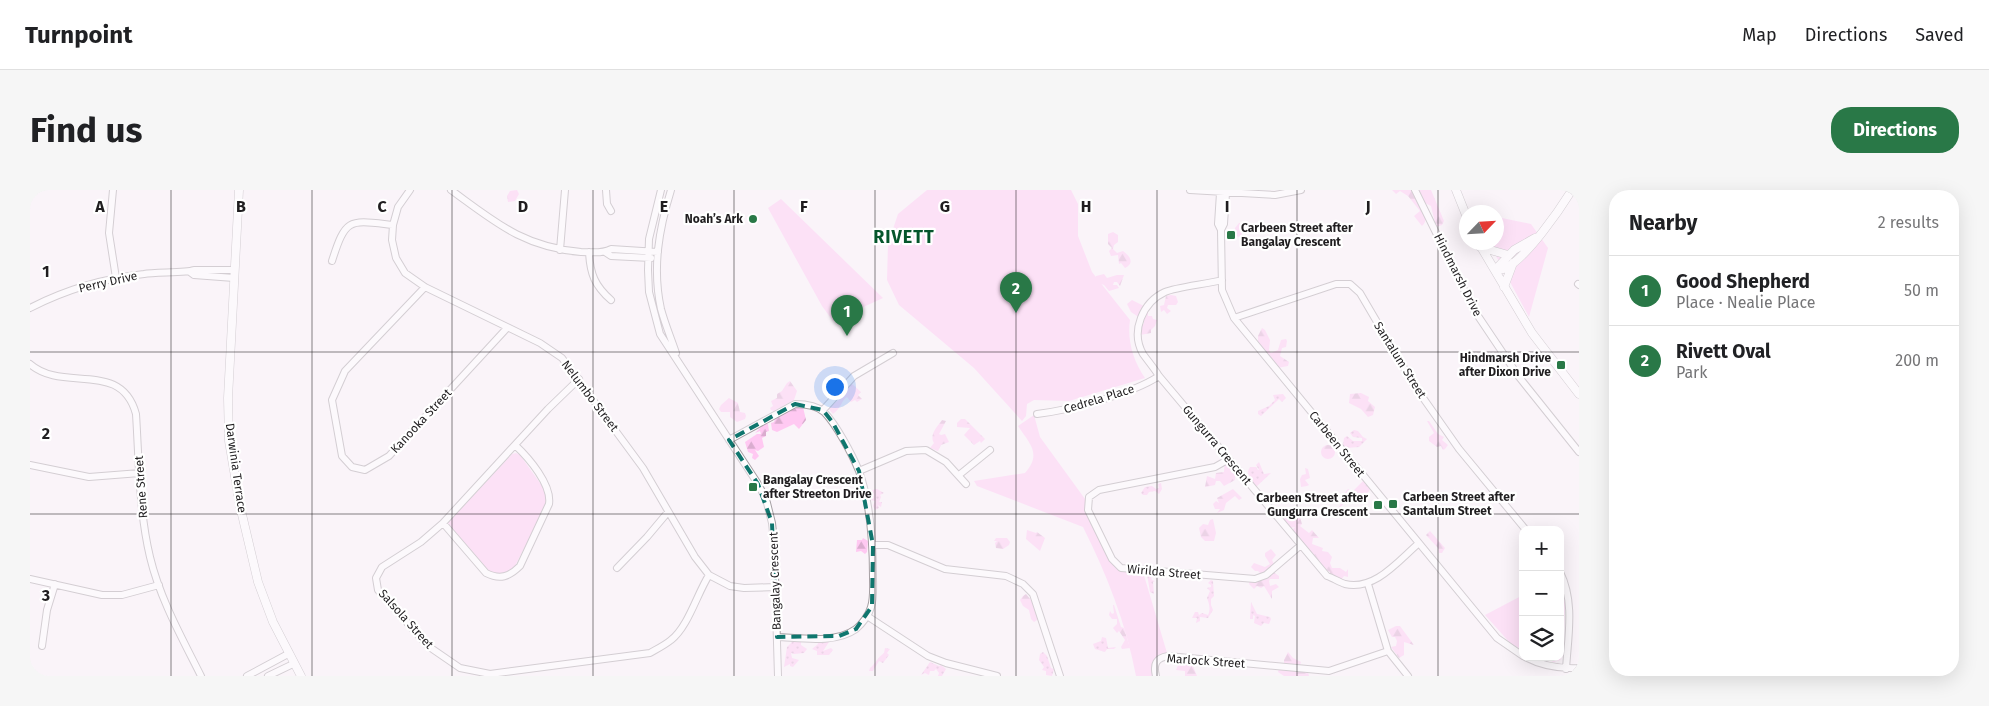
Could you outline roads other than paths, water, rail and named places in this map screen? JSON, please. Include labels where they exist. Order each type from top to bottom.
[{"type":"main road","name":"Darwinia Terrace","points":[[240,190],[228,398],[229,441],[240,506],[258,582],[288,654],[301,676]]},
{"type":"main road","points":[[1456,190],[1462,205]]},
{"type":"main road","points":[[1494,270],[1505,269],[1513,262],[1550,223],[1572,190]]},
{"type":"main road","points":[[1494,270],[1508,255],[1524,243],[1537,237]]},
{"type":"main road","points":[[1482,250],[1532,333],[1579,394]]},
{"type":"main road","points":[[1494,250],[1508,255]]},
{"type":"main road","points":[[1504,287],[1513,262]]},
{"type":"street","points":[[114,190],[109,233],[116,278]]},
{"type":"street","name":"Nelumbo Street","points":[[410,190],[398,207],[393,225],[392,240],[396,258],[406,273],[425,287],[507,328],[540,342],[562,358],[643,468],[695,557],[709,575],[730,586],[752,588],[776,587]]},
{"type":"street","points":[[451,190],[504,229],[560,250],[606,252],[611,249],[658,255]]},
{"type":"street","points":[[560,250],[565,190]]},
{"type":"street","points":[[606,190],[607,204],[611,211]]},
{"type":"street","name":"Bangalay Crescent","points":[[661,190],[649,239],[649,292],[660,334],[741,456],[766,500],[774,542],[778,676]]},
{"type":"street","name":"Bangalay Crescent","points":[[671,190],[661,221],[658,284],[661,309],[678,362]]},
{"type":"street","points":[[1190,190],[1275,195],[1301,190]]},
{"type":"street","name":"Hindmarsh Drive","points":[[1416,190],[1474,310],[1519,377],[1579,452]]},
{"type":"street","name":"Carbeen Street","points":[[1223,193],[1224,224],[1221,230],[1222,290],[1234,318],[1497,638],[1519,653]]},
{"type":"street","points":[[332,261],[344,229],[350,223],[359,220],[393,225]]},
{"type":"street","points":[[589,252],[593,280],[600,291],[611,300]]},
{"type":"street","name":"Perry Drive","points":[[30,308],[57,295],[116,278],[172,271],[190,272],[194,275],[234,274]]},
{"type":"street","name":"Gungurra Crescent","points":[[1222,280],[1167,292],[1146,307],[1140,319],[1138,336],[1142,352],[1159,376],[1327,576],[1346,584],[1368,584]]},
{"type":"street","name":"Santalum Street","points":[[1234,318],[1336,284],[1350,284],[1360,293],[1414,384],[1459,449],[1523,526]]},
{"type":"street","name":"Kanooka Street","points":[[425,287],[345,371],[332,400],[342,456],[352,467],[365,470],[389,456],[507,328]]},
{"type":"street","points":[[822,410],[854,376],[892,353]]},
{"type":"street","name":"Rene Street","points":[[30,364],[36,370],[51,375],[104,382],[119,386],[128,393],[133,401],[136,414],[140,473],[150,558],[172,618],[201,676]]},
{"type":"street","name":"Cedrela Place","points":[[1037,414],[1065,410],[1147,384],[1159,376]]},
{"type":"street","name":"Salsola Street","points":[[579,379],[443,523],[421,542],[382,567],[376,578],[378,590],[428,646],[460,668],[490,674],[650,653],[672,640],[685,622],[709,575]]},
{"type":"street","points":[[729,440],[795,404],[806,404],[822,410],[832,423],[859,471],[868,506],[873,545],[872,606],[868,616],[856,629],[840,636],[777,637]]},
{"type":"street","points":[[443,523],[486,573],[494,577],[503,577],[512,574],[520,566],[549,504],[550,497],[548,489],[524,454],[515,445]]},
{"type":"street","points":[[859,471],[906,451],[926,450],[946,462],[966,484]]},
{"type":"street","points":[[958,475],[990,450]]},
{"type":"street","name":"Wirilda Street","points":[[1229,459],[1214,467],[1099,490],[1089,497],[1088,510],[1112,559],[1121,568],[1255,580],[1266,575],[1301,545]]},
{"type":"street","points":[[30,465],[89,477],[140,473]]},
{"type":"street","points":[[617,568],[668,512]]},
{"type":"street","points":[[1408,676],[1388,651],[1368,584],[1384,573],[1419,542]]},
{"type":"street","points":[[873,545],[888,545],[945,569],[1006,576],[1023,584],[1033,594],[1060,676]]},
{"type":"street","points":[[30,579],[102,595],[122,595],[159,585]]},
{"type":"street","points":[[1564,582],[1568,591],[1570,607],[1566,668]]},
{"type":"street","points":[[42,646],[47,610],[55,584]]},
{"type":"street","points":[[868,616],[928,656],[946,663],[997,676]]},
{"type":"street","name":"Marlock Street","points":[[1156,676],[1154,666],[1156,662],[1161,657],[1168,656],[1329,672],[1388,651]]},
{"type":"street","points":[[247,676],[288,654]]},
{"type":"street","name":"Carbeen Street","points":[[1532,661],[1538,664],[1579,668]]},
{"type":"street","points":[[268,676],[293,664]]},
{"type":"street","points":[[456,676],[460,668]]},
{"type":"place","name":"Noah’s Ark","points":[[753,219]]},
{"type":"place","name":"Carbeen Street after Bangalay Crescent","points":[[1231,235]]},
{"type":"place","name":"Rivett Oval","points":[[1016,313]]},
{"type":"place","name":"Good Shepherd","points":[[847,336]]},
{"type":"place","name":"Hindmarsh Drive after Dixon Drive","points":[[1561,365]]},
{"type":"place","name":"Bangalay Crescent after Streeton Drive","points":[[753,487]]},
{"type":"place","name":"Carbeen Street after Santalum Street","points":[[1393,504]]},
{"type":"place","name":"Carbeen Street after Gungurra Crescent","points":[[1378,505]]},
{"type":"district","name":"RIVETT","points":[[904,237]]}]
